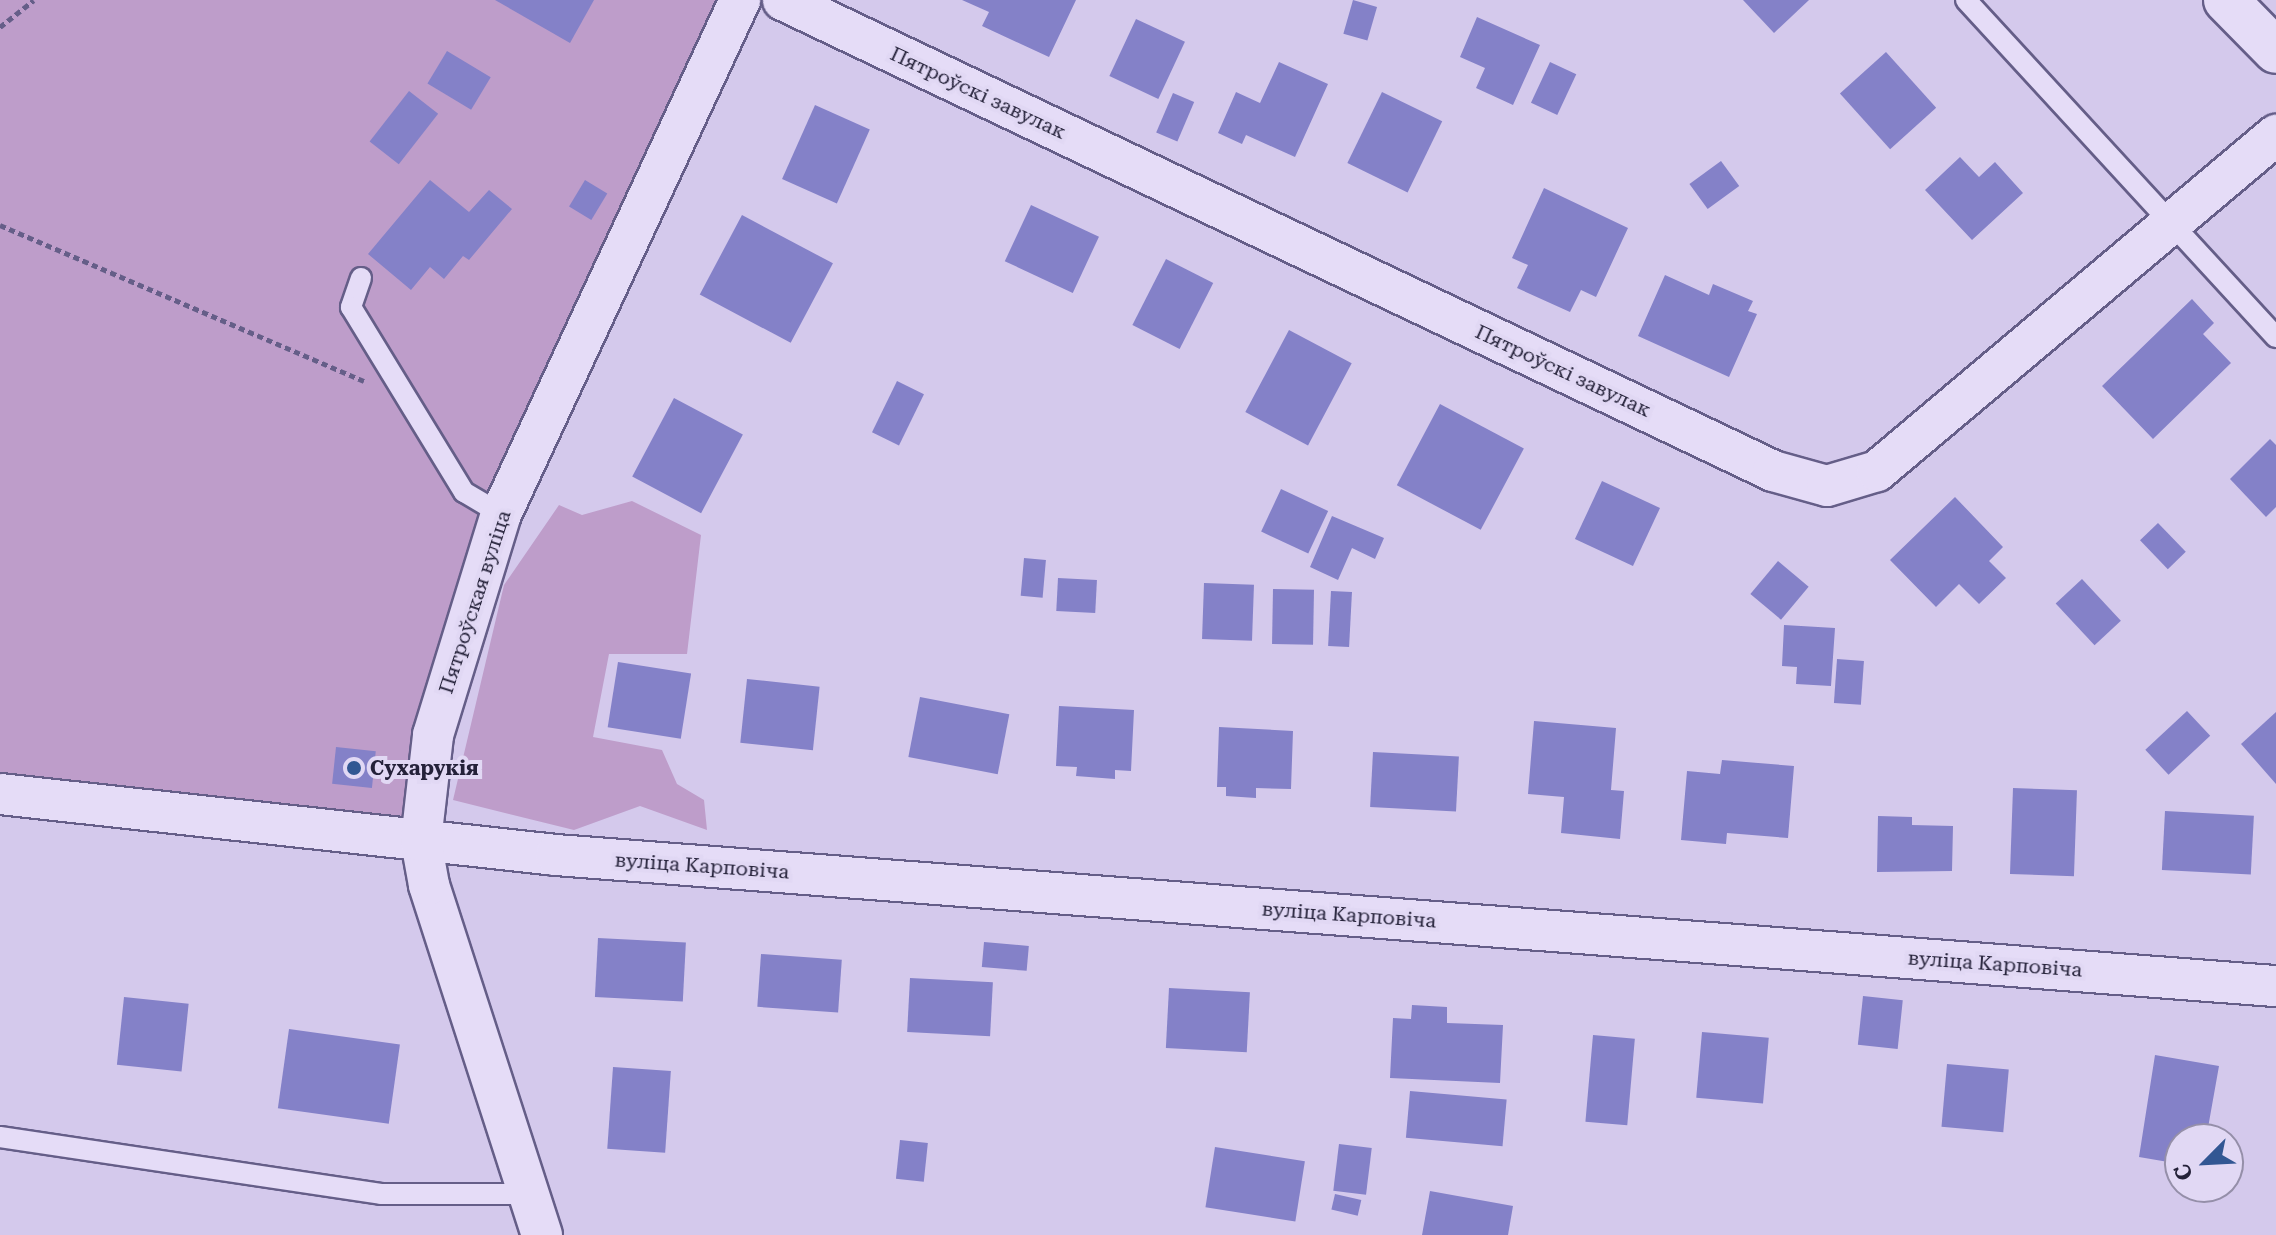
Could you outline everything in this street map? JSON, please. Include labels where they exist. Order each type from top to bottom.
[{"type":"main road","points":[[2226,0],[2276,51]]},
{"type":"street","name":"Пятроўская вуліца","points":[[542,1235],[526,1194],[429,885],[421,841],[433,735],[501,514],[740,0]]},
{"type":"street","name":"Пятроўскі завулак","points":[[783,0],[1800,482],[1827,486],[1877,471],[2276,135]]},
{"type":"street","name":"вуліца Карповіча","points":[[0,794],[421,841],[2276,986]]},
{"type":"lane","points":[[1966,0],[2276,337]]},
{"type":"lane","points":[[361,278],[351,307],[464,492],[501,514]]},
{"type":"lane","points":[[0,1137],[381,1194],[526,1194]]},
{"type":"path","points":[[0,27],[34,0]]},
{"type":"path","points":[[0,225],[405,398]]},
{"type":"shaded area","points":[[0,0],[740,0],[501,514],[421,841],[0,794]]},
{"type":"shaded area","points":[[632,501],[701,535],[687,654],[609,654],[593,737],[662,750],[677,784],[704,800],[707,830],[640,806],[574,830],[453,800],[504,585],[559,505],[582,515]]},
{"type":"building","points":[[495,0],[594,0],[570,43]]},
{"type":"building","points":[[962,0],[1076,0],[1049,57],[982,26],[989,12]]},
{"type":"building","points":[[1353,0],[1377,7],[1367,41],[1343,34]]},
{"type":"building","points":[[1743,0],[1809,0],[1774,33]]},
{"type":"building","points":[[1477,17],[1540,45],[1513,105],[1476,88],[1485,68],[1460,57]]},
{"type":"building","points":[[1136,19],[1185,42],[1158,99],[1109,76]]},
{"type":"building","points":[[447,51],[491,77],[471,110],[427,84]]},
{"type":"building","points":[[1886,52],[1936,108],[1890,149],[1840,93]]},
{"type":"building","points":[[1279,62],[1328,84],[1295,157],[1246,135],[1242,144],[1218,133],[1236,92],[1260,103]]},
{"type":"building","points":[[1550,62],[1576,74],[1557,115],[1531,103]]},
{"type":"building","points":[[409,91],[438,114],[399,164],[370,141]]},
{"type":"building","points":[[1382,92],[1442,121],[1408,192],[1347,163]]},
{"type":"building","points":[[1173,93],[1194,102],[1177,142],[1156,133]]},
{"type":"building","points":[[815,105],[870,129],[837,203],[782,179]]},
{"type":"building","points":[[1960,157],[1979,177],[1995,162],[2023,193],[1972,240],[1925,190]]},
{"type":"building","points":[[1721,161],[1739,186],[1708,209],[1689,184]]},
{"type":"building","points":[[430,180],[469,212],[489,190],[512,209],[469,260],[463,256],[444,279],[430,267],[411,290],[368,254]]},
{"type":"building","points":[[585,180],[607,193],[591,220],[569,207]]},
{"type":"building","points":[[1544,188],[1628,228],[1596,297],[1581,290],[1570,312],[1517,288],[1528,265],[1512,258]]},
{"type":"building","points":[[1031,205],[1099,237],[1073,293],[1005,261]]},
{"type":"building","points":[[742,215],[833,263],[791,343],[700,294]]},
{"type":"building","points":[[1166,259],[1213,283],[1180,349],[1132,325]]},
{"type":"building","points":[[1665,275],[1709,295],[1713,284],[1753,301],[1748,311],[1757,314],[1729,377],[1638,336]]},
{"type":"building","points":[[2192,299],[2214,323],[2203,334],[2231,363],[2153,439],[2102,386]]},
{"type":"building","points":[[1289,330],[1352,363],[1308,445],[1245,412]]},
{"type":"building","points":[[897,381],[924,394],[899,445],[872,432]]},
{"type":"building","points":[[674,398],[743,435],[701,513],[632,477]]},
{"type":"building","points":[[1440,404],[1524,449],[1481,530],[1397,485]]},
{"type":"building","points":[[2270,439],[2276,445],[2276,507],[2266,517],[2230,479]]},
{"type":"building","points":[[1602,481],[1660,508],[1633,566],[1575,539]]},
{"type":"building","points":[[1281,489],[1328,511],[1308,554],[1261,532]]},
{"type":"building","points":[[1955,497],[2003,547],[1989,561],[2006,578],[1979,604],[1959,584],[1936,607],[1890,560]]},
{"type":"building","points":[[1332,516],[1384,538],[1375,559],[1352,548],[1338,580],[1310,567]]},
{"type":"building","points":[[2158,523],[2186,552],[2168,569],[2140,540]]},
{"type":"building","points":[[1024,558],[1046,560],[1043,598],[1021,596]]},
{"type":"building","points":[[1778,561],[1809,587],[1781,620],[1750,594]]},
{"type":"building","points":[[1058,578],[1097,580],[1095,613],[1056,611]]},
{"type":"building","points":[[2082,579],[2121,621],[2095,645],[2056,604]]},
{"type":"building","points":[[1204,583],[1254,585],[1252,641],[1202,639]]},
{"type":"building","points":[[1273,589],[1314,590],[1313,645],[1272,644]]},
{"type":"building","points":[[1331,591],[1352,592],[1349,647],[1328,646]]},
{"type":"building","points":[[1784,625],[1835,628],[1831,686],[1796,684],[1797,667],[1782,666]]},
{"type":"building","points":[[1837,659],[1864,661],[1861,705],[1834,703]]},
{"type":"building","points":[[618,662],[691,674],[681,739],[608,727]]},
{"type":"building","points":[[747,679],[820,687],[813,750],[740,743]]},
{"type":"building","points":[[920,697],[1009,714],[998,774],[908,757]]},
{"type":"building","points":[[1059,706],[1134,710],[1131,771],[1115,770],[1115,779],[1076,776],[1077,767],[1056,766]]},
{"type":"building","points":[[2187,711],[2210,736],[2169,775],[2145,750]]},
{"type":"building","points":[[2276,712],[2276,784],[2241,744]]},
{"type":"building","points":[[1534,721],[1616,728],[1611,790],[1624,791],[1620,839],[1561,833],[1564,797],[1528,794]]},
{"type":"building","points":[[1219,727],[1293,731],[1291,789],[1256,788],[1256,798],[1226,796],[1226,787],[1217,787]]},
{"type":"building","name":"Сухарукія","points":[[336,747],[376,751],[372,788],[332,784]]},
{"type":"building","points":[[1373,752],[1459,757],[1456,811],[1370,807]]},
{"type":"building","points":[[1722,760],[1794,766],[1788,838],[1727,833],[1726,844],[1681,840],[1687,771],[1720,774]]},
{"type":"building","points":[[2013,788],[2077,790],[2074,876],[2010,874]]},
{"type":"building","points":[[2165,811],[2254,816],[2251,875],[2162,870]]},
{"type":"building","points":[[1878,816],[1912,817],[1912,825],[1953,826],[1952,871],[1877,872]]},
{"type":"building","points":[[598,938],[686,943],[683,1002],[595,997]]},
{"type":"building","points":[[984,942],[1029,946],[1027,971],[982,967]]},
{"type":"building","points":[[761,954],[842,960],[838,1013],[757,1007]]},
{"type":"building","points":[[910,978],[993,982],[990,1036],[907,1032]]},
{"type":"building","points":[[1169,988],[1250,992],[1247,1052],[1166,1048]]},
{"type":"building","points":[[1863,996],[1903,1000],[1898,1049],[1858,1045]]},
{"type":"building","points":[[124,997],[189,1004],[182,1071],[117,1065]]},
{"type":"building","points":[[1412,1005],[1447,1007],[1447,1023],[1503,1025],[1500,1083],[1390,1078],[1393,1018],[1411,1019]]},
{"type":"building","points":[[289,1029],[400,1045],[389,1124],[278,1108]]},
{"type":"building","points":[[1702,1032],[1769,1038],[1763,1104],[1696,1098]]},
{"type":"building","points":[[1593,1035],[1635,1039],[1627,1125],[1585,1122]]},
{"type":"building","points":[[2155,1055],[2219,1066],[2209,1123],[2164,1123],[2164,1161],[2139,1157]]},
{"type":"building","points":[[1947,1064],[2009,1069],[2003,1132],[1942,1127]]},
{"type":"building","points":[[613,1067],[671,1071],[665,1153],[607,1149]]},
{"type":"building","points":[[1410,1091],[1507,1099],[1503,1146],[1406,1138]]},
{"type":"building","points":[[900,1140],[928,1143],[924,1182],[896,1179]]},
{"type":"building","points":[[1339,1144],[1372,1148],[1366,1195],[1333,1191]]},
{"type":"building","points":[[1215,1147],[1305,1161],[1295,1221],[1205,1207]]},
{"type":"building","points":[[1430,1191],[1513,1206],[1508,1235],[1422,1235]]},
{"type":"building","points":[[1335,1194],[1361,1200],[1358,1216],[1331,1210]]},
{"type":"place","name":"Сухарукія","points":[[354,768]]}]
